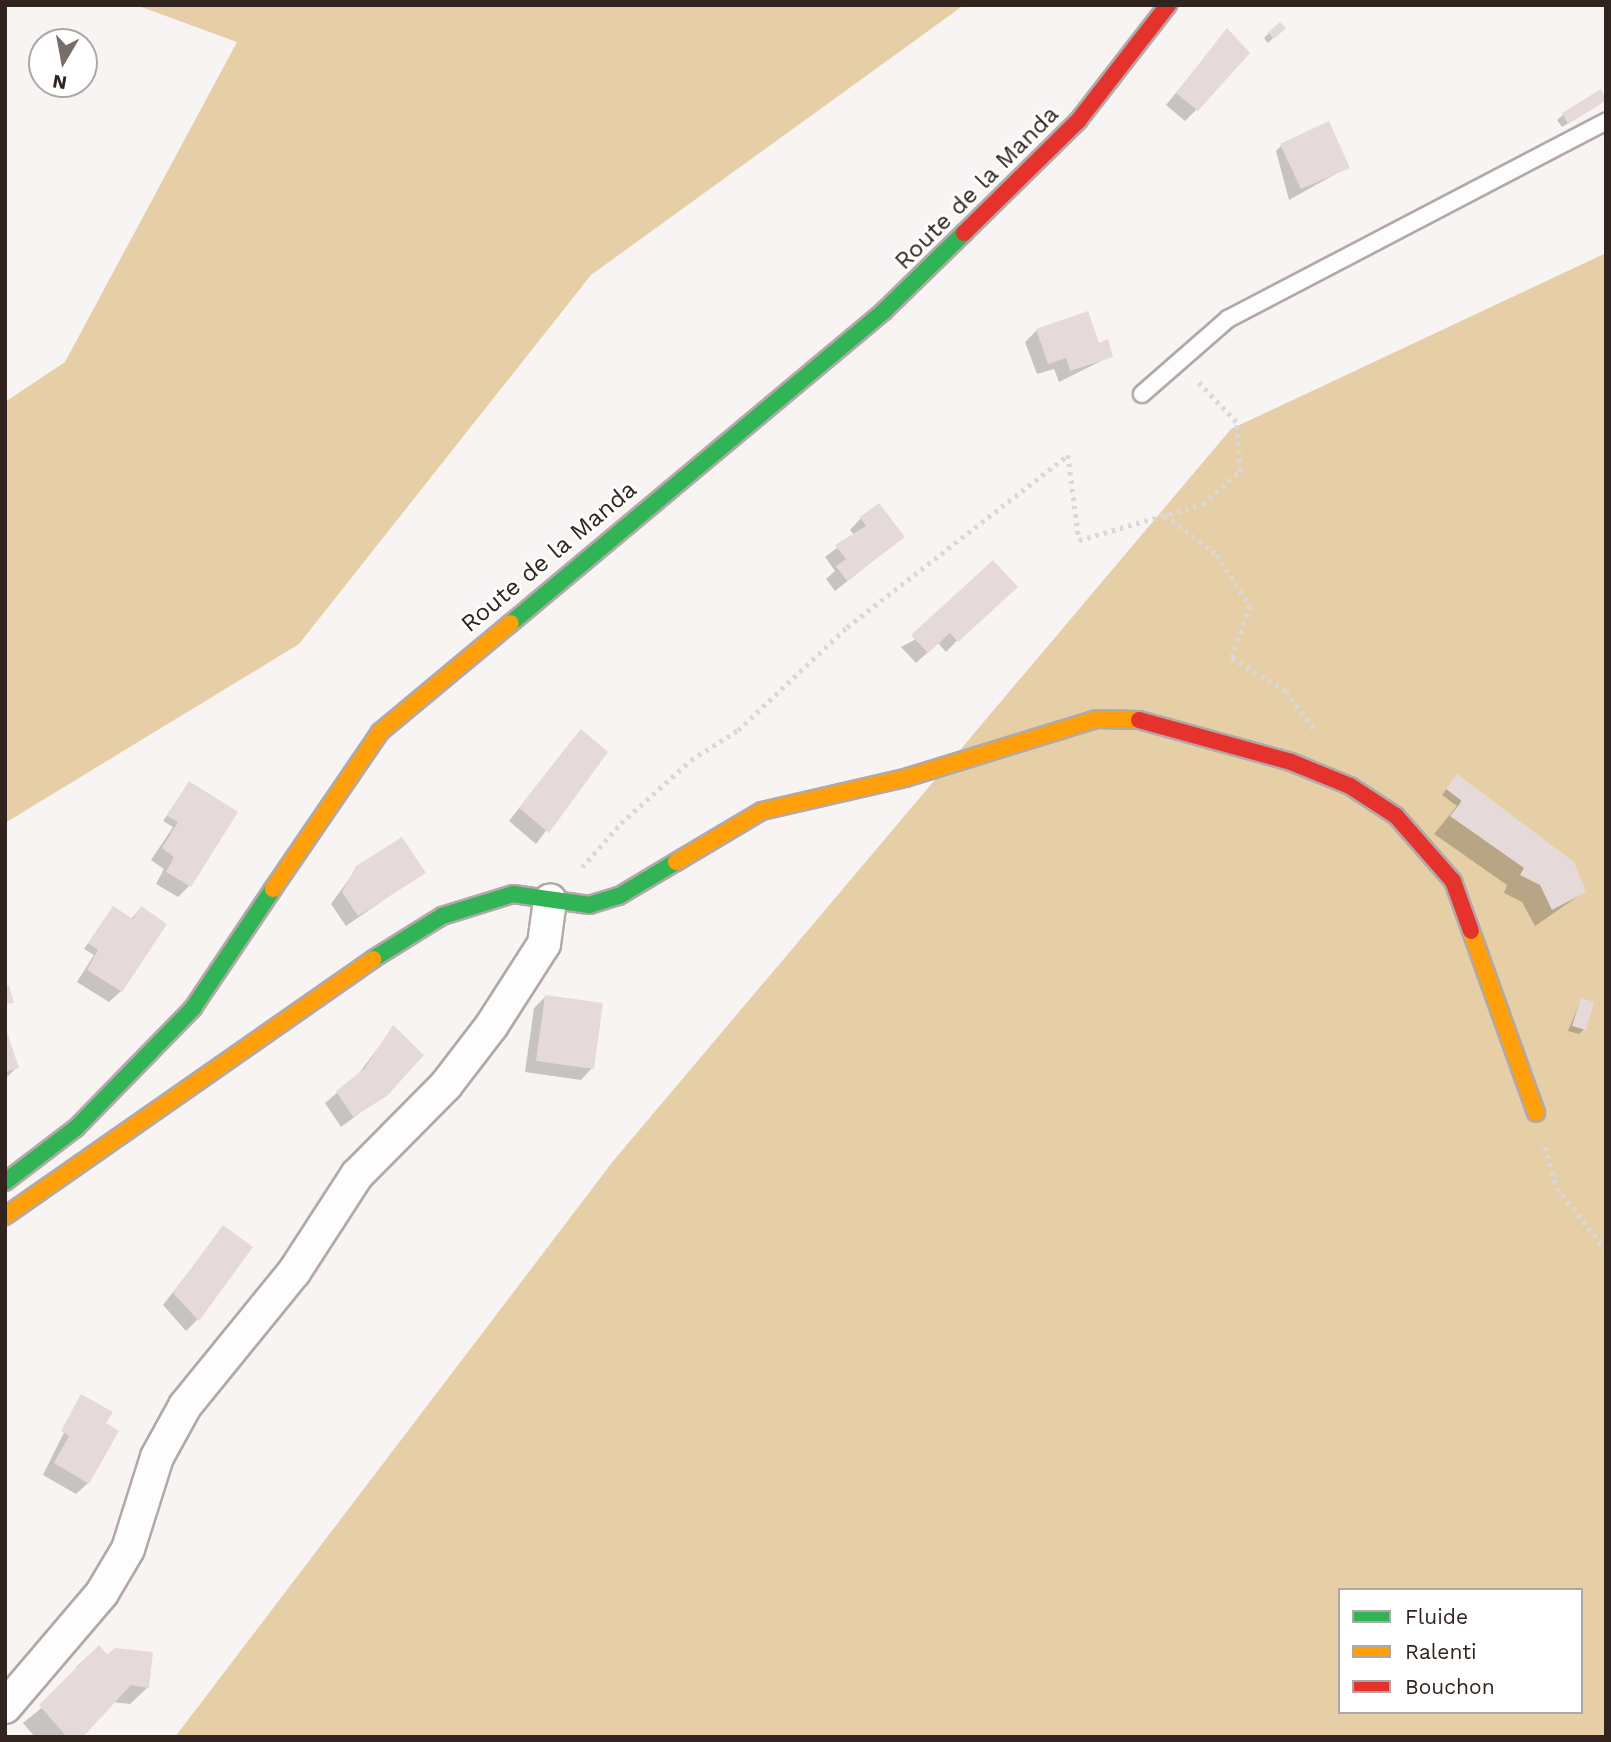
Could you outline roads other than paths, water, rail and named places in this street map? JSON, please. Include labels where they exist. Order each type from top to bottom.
[{"type":"street","name":"Route de la Manda","points":[[5,1182],[76,1128],[193,1008],[380,732],[884,311],[1078,121],[1168,5]]},
{"type":"street","points":[[5,1216],[389,945],[482,899],[513,894],[555,901],[618,896],[762,811],[804,797],[847,794],[1097,719],[1144,720],[1350,786],[1428,845],[1454,881],[1536,1113]]},
{"type":"street","points":[[5,1707],[102,1593],[128,1549],[157,1457],[185,1406],[294,1272],[357,1175],[446,1085],[492,1025],[544,944],[555,901]]},
{"type":"lane","points":[[1142,394],[1181,356],[1228,319],[1606,121]]}]
